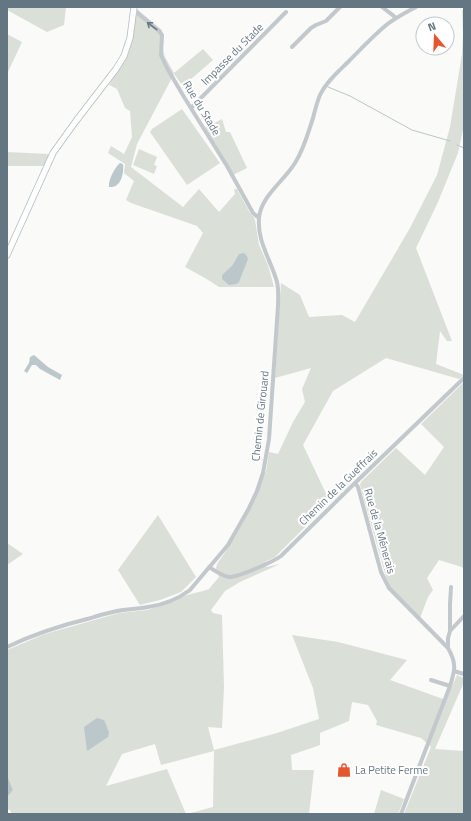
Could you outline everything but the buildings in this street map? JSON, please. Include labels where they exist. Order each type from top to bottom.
[{"type":"main road","points":[[7,255],[53,153],[76,120],[116,69],[124,56],[130,38],[134,9]]},
{"type":"street","points":[[292,47],[311,28],[326,21],[340,7]]},
{"type":"street","points":[[382,7],[396,18]]},
{"type":"street","name":"Chemin de Girouard","points":[[7,647],[23,639],[74,622],[117,611],[148,607],[184,595],[190,590],[228,545],[257,491],[267,454],[278,290],[274,274],[261,241],[259,218],[260,212],[266,200],[298,159],[306,142],[320,94],[328,83],[384,27],[415,7]]},
{"type":"street","name":"Rue du Stade","points":[[134,9],[162,35],[161,55],[253,213],[259,218]]},
{"type":"street","name":"Impasse du Stade","points":[[191,108],[286,12]]},
{"type":"street","name":"Chemin de la Gueffrais","points":[[210,567],[223,575],[232,576],[271,562],[281,556],[464,378]]},
{"type":"street","name":"Rue de la Ménerais","points":[[355,483],[358,487],[381,572],[389,588],[448,648],[453,657],[454,671],[450,686],[401,814]]},
{"type":"street","points":[[448,648],[450,631],[450,587]]},
{"type":"street","points":[[450,631],[464,616]]},
{"type":"street","points":[[440,640],[448,638]]},
{"type":"street","points":[[454,671],[464,674]]},
{"type":"street","points":[[431,680],[450,686]]},
{"type":"shaded area","points":[[7,7],[66,7],[64,25],[47,32],[7,10]]},
{"type":"shaded area","points":[[137,9],[162,30],[163,50],[165,57],[174,73],[203,49],[213,60],[183,86],[174,74],[137,144],[131,167],[183,207],[199,189],[219,212],[235,194],[234,189],[237,189],[250,213],[254,217],[259,245],[268,265],[274,287],[219,287],[185,267],[203,233],[197,226],[126,200],[134,181],[124,173],[125,164],[108,153],[111,146],[124,154],[132,137],[130,111],[125,108],[117,89],[109,85],[129,52]]},
{"type":"shaded area","points":[[462,10],[464,10],[464,125],[458,153],[438,202],[416,248],[452,341],[447,341],[440,331],[436,364],[464,375],[459,379],[386,358],[333,391],[303,445],[330,502],[275,557],[265,562],[266,567],[280,564],[240,582],[225,591],[211,610],[213,613],[222,615],[224,687],[222,728],[208,727],[214,750],[277,733],[319,719],[313,688],[292,635],[338,642],[407,660],[390,680],[446,700],[457,675],[464,678],[464,682],[435,749],[464,751],[464,814],[404,814],[431,747],[421,738],[376,725],[377,721],[368,705],[352,702],[349,721],[320,733],[320,745],[291,755],[292,770],[314,770],[309,814],[187,814],[213,807],[214,751],[161,765],[155,744],[122,754],[106,786],[167,769],[186,814],[12,814],[10,810],[7,809],[7,796],[13,790],[7,775],[7,650],[45,634],[119,613],[148,610],[187,595],[209,589],[219,577],[216,568],[217,564],[244,521],[266,471],[269,452],[278,454],[293,422],[305,402],[302,389],[311,368],[275,378],[281,283],[300,295],[309,317],[342,315],[355,322],[410,228],[437,175],[450,127],[462,54]]},
{"type":"shaded area","points":[[7,34],[22,42],[7,74]]},
{"type":"shaded area","points":[[182,109],[220,163],[187,185],[150,132],[152,129]]},
{"type":"shaded area","points":[[222,119],[226,132],[230,132],[247,168],[233,175],[205,128]]},
{"type":"shaded area","points":[[139,149],[157,157],[154,165],[157,166],[154,174],[133,165]]},
{"type":"shaded area","points":[[7,152],[49,154],[44,166],[7,166]]},
{"type":"shaded area","points":[[120,163],[123,164],[121,180],[113,187],[109,187],[112,174]]},
{"type":"shaded area","points":[[244,253],[248,259],[239,282],[229,285],[222,279],[222,275],[232,266],[239,254]]},
{"type":"shaded area","points":[[34,355],[48,367],[62,375],[60,380],[40,369],[36,365],[32,365],[27,373],[24,371],[29,363],[30,357]]},
{"type":"shaded area","points":[[464,382],[464,570],[462,567],[439,560],[427,578],[433,590],[428,597],[420,618],[391,588],[386,577],[360,485],[361,482],[396,448],[425,475],[444,447],[421,424]]},
{"type":"shaded area","points":[[158,515],[196,577],[181,592],[160,600],[140,605],[118,570]]},
{"type":"shaded area","points":[[7,543],[23,554],[7,565]]},
{"type":"shaded area","points":[[97,718],[104,720],[109,732],[108,737],[87,751],[84,727]]},
{"type":"shaded area","points":[[7,775],[13,790],[8,796],[7,796]]},
{"type":"shaded area","points":[[381,790],[404,799],[398,814],[374,814]]},
{"type":"waterway","points":[[328,87],[350,96],[412,130],[450,141]]},
{"type":"waterway","points":[[457,145],[464,148]]},
{"type":"place","name":"La Petite Ferme","points":[[344,770]]}]
